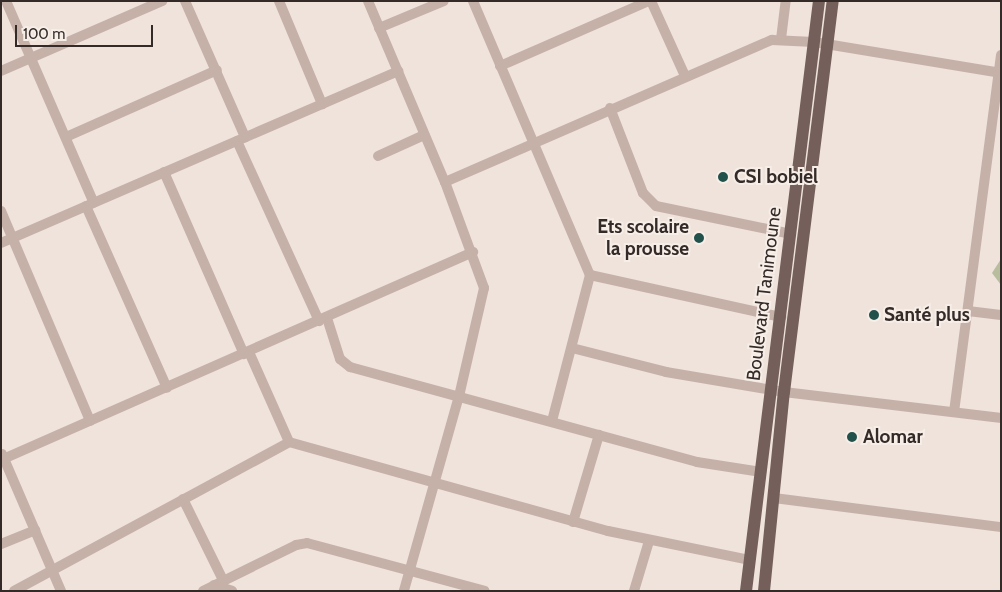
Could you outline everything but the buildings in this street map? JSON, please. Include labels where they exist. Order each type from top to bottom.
[{"type":"main road","name":"Boulevard Tanimoune","points":[[764,591],[774,498],[781,317],[819,1]]},
{"type":"main road","name":"Boulevard Tanimoune","points":[[746,591],[761,472],[778,390],[833,1]]},
{"type":"street","points":[[6,1],[66,137],[90,205],[167,388]]},
{"type":"street","points":[[1,71],[162,1]]},
{"type":"street","points":[[185,1],[217,70],[241,139],[323,320],[345,364],[705,464],[761,472]]},
{"type":"street","points":[[279,1],[322,104]]},
{"type":"street","points":[[368,1],[445,182],[473,252],[484,288],[459,396],[404,591]]},
{"type":"street","points":[[379,28],[444,1]]},
{"type":"street","points":[[473,1],[590,275],[552,421]]},
{"type":"street","points":[[500,66],[650,1],[685,76]]},
{"type":"street","points":[[781,39],[786,1]]},
{"type":"street","points":[[445,182],[685,76],[781,39],[828,44],[1000,73]]},
{"type":"street","points":[[954,412],[1001,55]]},
{"type":"street","points":[[66,137],[217,70]]},
{"type":"street","points":[[1,243],[398,71]]},
{"type":"street","points":[[610,108],[643,193],[656,206],[791,234]]},
{"type":"street","points":[[378,156],[424,135]]},
{"type":"street","points":[[164,172],[246,353],[289,442]]},
{"type":"street","points":[[1,211],[90,422]]},
{"type":"street","points":[[61,591],[2,458],[90,422],[473,252]]},
{"type":"street","points":[[590,275],[781,317]]},
{"type":"street","points":[[968,311],[1001,315]]},
{"type":"street","points":[[572,348],[666,372],[778,390],[1001,418]]},
{"type":"street","points":[[574,522],[599,435]]},
{"type":"street","points":[[14,591],[289,442],[574,522],[649,541],[750,560]]},
{"type":"street","points":[[774,498],[1001,527]]},
{"type":"street","points":[[183,499],[223,580]]},
{"type":"street","points":[[1,544],[34,530]]},
{"type":"street","points":[[634,591],[649,541]]},
{"type":"street","points":[[203,591],[303,543],[485,591]]},
{"type":"street","points":[[214,585],[232,591]]},
{"type":"green space","points":[[1001,259],[1001,285],[992,273]]},
{"type":"place","name":"CSI bobiel","points":[[723,177]]},
{"type":"place","name":"Ets scolaire la prousse","points":[[699,238]]},
{"type":"place","name":"Santé plus","points":[[874,315]]},
{"type":"place","name":"Alomar","points":[[852,437]]}]
